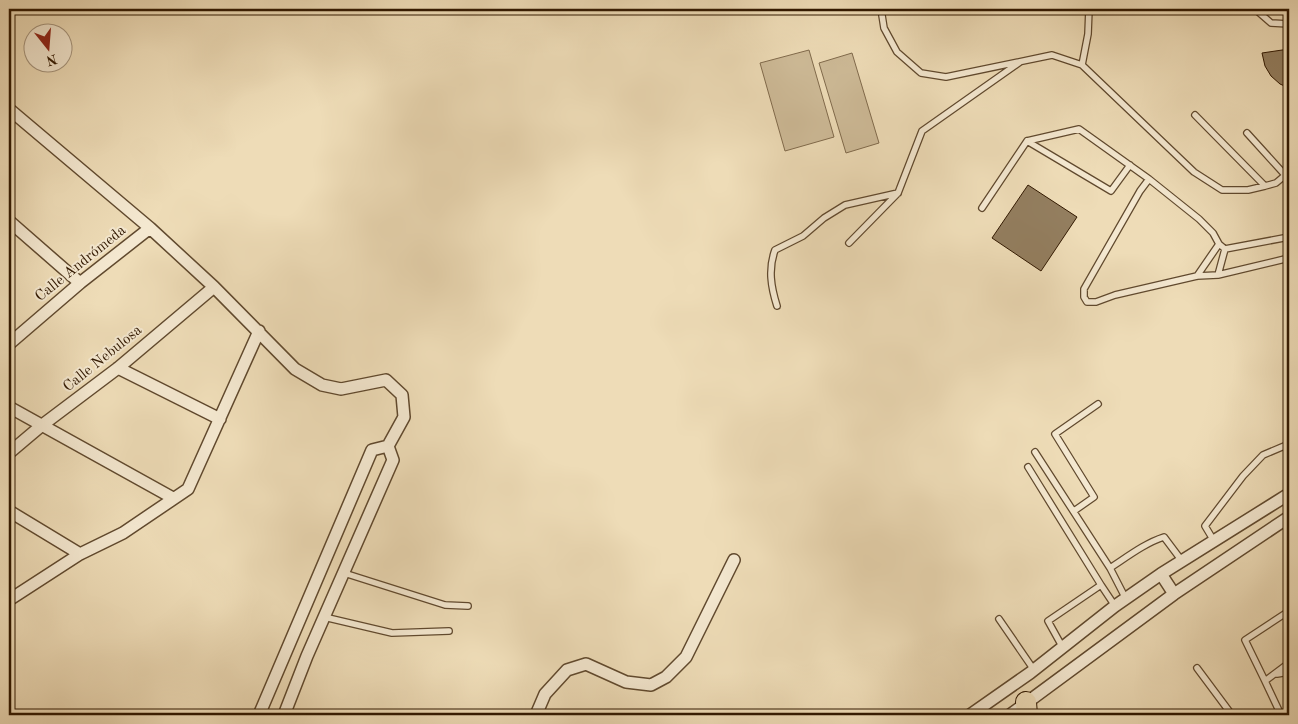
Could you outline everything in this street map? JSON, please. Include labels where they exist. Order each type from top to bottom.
[{"type":"street","points":[[9,124],[13,112],[150,228],[214,286],[295,368],[322,385],[341,389],[386,380],[402,395],[404,417],[388,446],[372,450],[259,715]]},
{"type":"street","points":[[9,221],[80,283]]},
{"type":"street","name":"Calle Andrómeda","points":[[9,344],[80,283],[150,228]]},
{"type":"street","name":"Calle Nebulosa","points":[[9,453],[41,426],[118,368],[214,286]]},
{"type":"street","points":[[9,600],[80,554],[123,533],[188,489],[259,331]]},
{"type":"street","points":[[118,368],[220,419]]},
{"type":"street","points":[[9,407],[174,498]]},
{"type":"street","points":[[284,715],[307,656],[393,460],[388,446]]},
{"type":"street","points":[[970,715],[1034,670],[1115,606],[1161,574],[1289,494]]},
{"type":"street","points":[[9,511],[80,554]]},
{"type":"street","points":[[1010,715],[1026,708],[1174,594],[1289,517]]},
{"type":"street","points":[[536,715],[545,694],[567,670],[586,664],[626,682],[651,685],[666,677],[686,658],[734,560]]},
{"type":"street","points":[[1161,574],[1174,594]]},
{"type":"street","points":[[288,649],[307,656]]},
{"type":"lane","points":[[881,9],[884,28],[897,52],[921,72],[946,77],[1052,55],[1082,65],[1194,172],[1222,190],[1248,190],[1265,186],[1276,183],[1288,174],[1247,133]]},
{"type":"lane","points":[[1082,65],[1088,34],[1089,9]]},
{"type":"lane","points":[[1255,9],[1271,23],[1289,24]]},
{"type":"lane","points":[[848,243],[898,193],[922,131],[1020,62]]},
{"type":"lane","points":[[1195,115],[1265,186]]},
{"type":"lane","points":[[982,208],[1027,141],[1079,129],[1150,178],[1199,219],[1225,249]]},
{"type":"lane","points":[[1027,141],[1111,191],[1130,165]]},
{"type":"lane","points":[[1150,178],[1140,191],[1084,289],[1084,297],[1087,302],[1096,302],[1115,295],[1197,276],[1218,275],[1289,258]]},
{"type":"lane","points":[[777,306],[771,284],[772,260],[775,250],[803,236],[824,218],[845,204],[898,193]]},
{"type":"lane","points":[[1225,249],[1289,237]]},
{"type":"lane","points":[[1197,276],[1219,244]]},
{"type":"lane","points":[[1218,275],[1225,249]]},
{"type":"lane","points":[[1074,512],[1094,498],[1055,434],[1098,404]]},
{"type":"lane","points":[[1214,541],[1205,526],[1243,476],[1263,455],[1289,444]]},
{"type":"lane","points":[[1035,452],[1110,568],[1126,599]]},
{"type":"lane","points":[[1028,467],[1115,606]]},
{"type":"lane","points":[[1110,568],[1154,540],[1164,537],[1182,561]]},
{"type":"lane","points":[[344,573],[445,605],[468,606]]},
{"type":"lane","points":[[1063,648],[1048,621],[1101,585]]},
{"type":"lane","points":[[1281,715],[1245,640],[1289,611]]},
{"type":"lane","points":[[324,617],[392,633],[449,631]]},
{"type":"lane","points":[[999,619],[1034,670]]},
{"type":"lane","points":[[1265,681],[1289,663]]},
{"type":"lane","points":[[1197,668],[1232,715]]},
{"type":"lane","points":[[1273,675],[1289,672]]},
{"type":"shaded area","points":[[809,50],[834,137],[785,151],[760,63]]},
{"type":"shaded area","points":[[852,53],[879,143],[846,153],[819,63]]},
{"type":"building","points":[[1289,49],[1289,88],[1280,84],[1271,76],[1265,66],[1262,53]]},
{"type":"building","points":[[1028,185],[1077,217],[1041,271],[992,238]]}]
